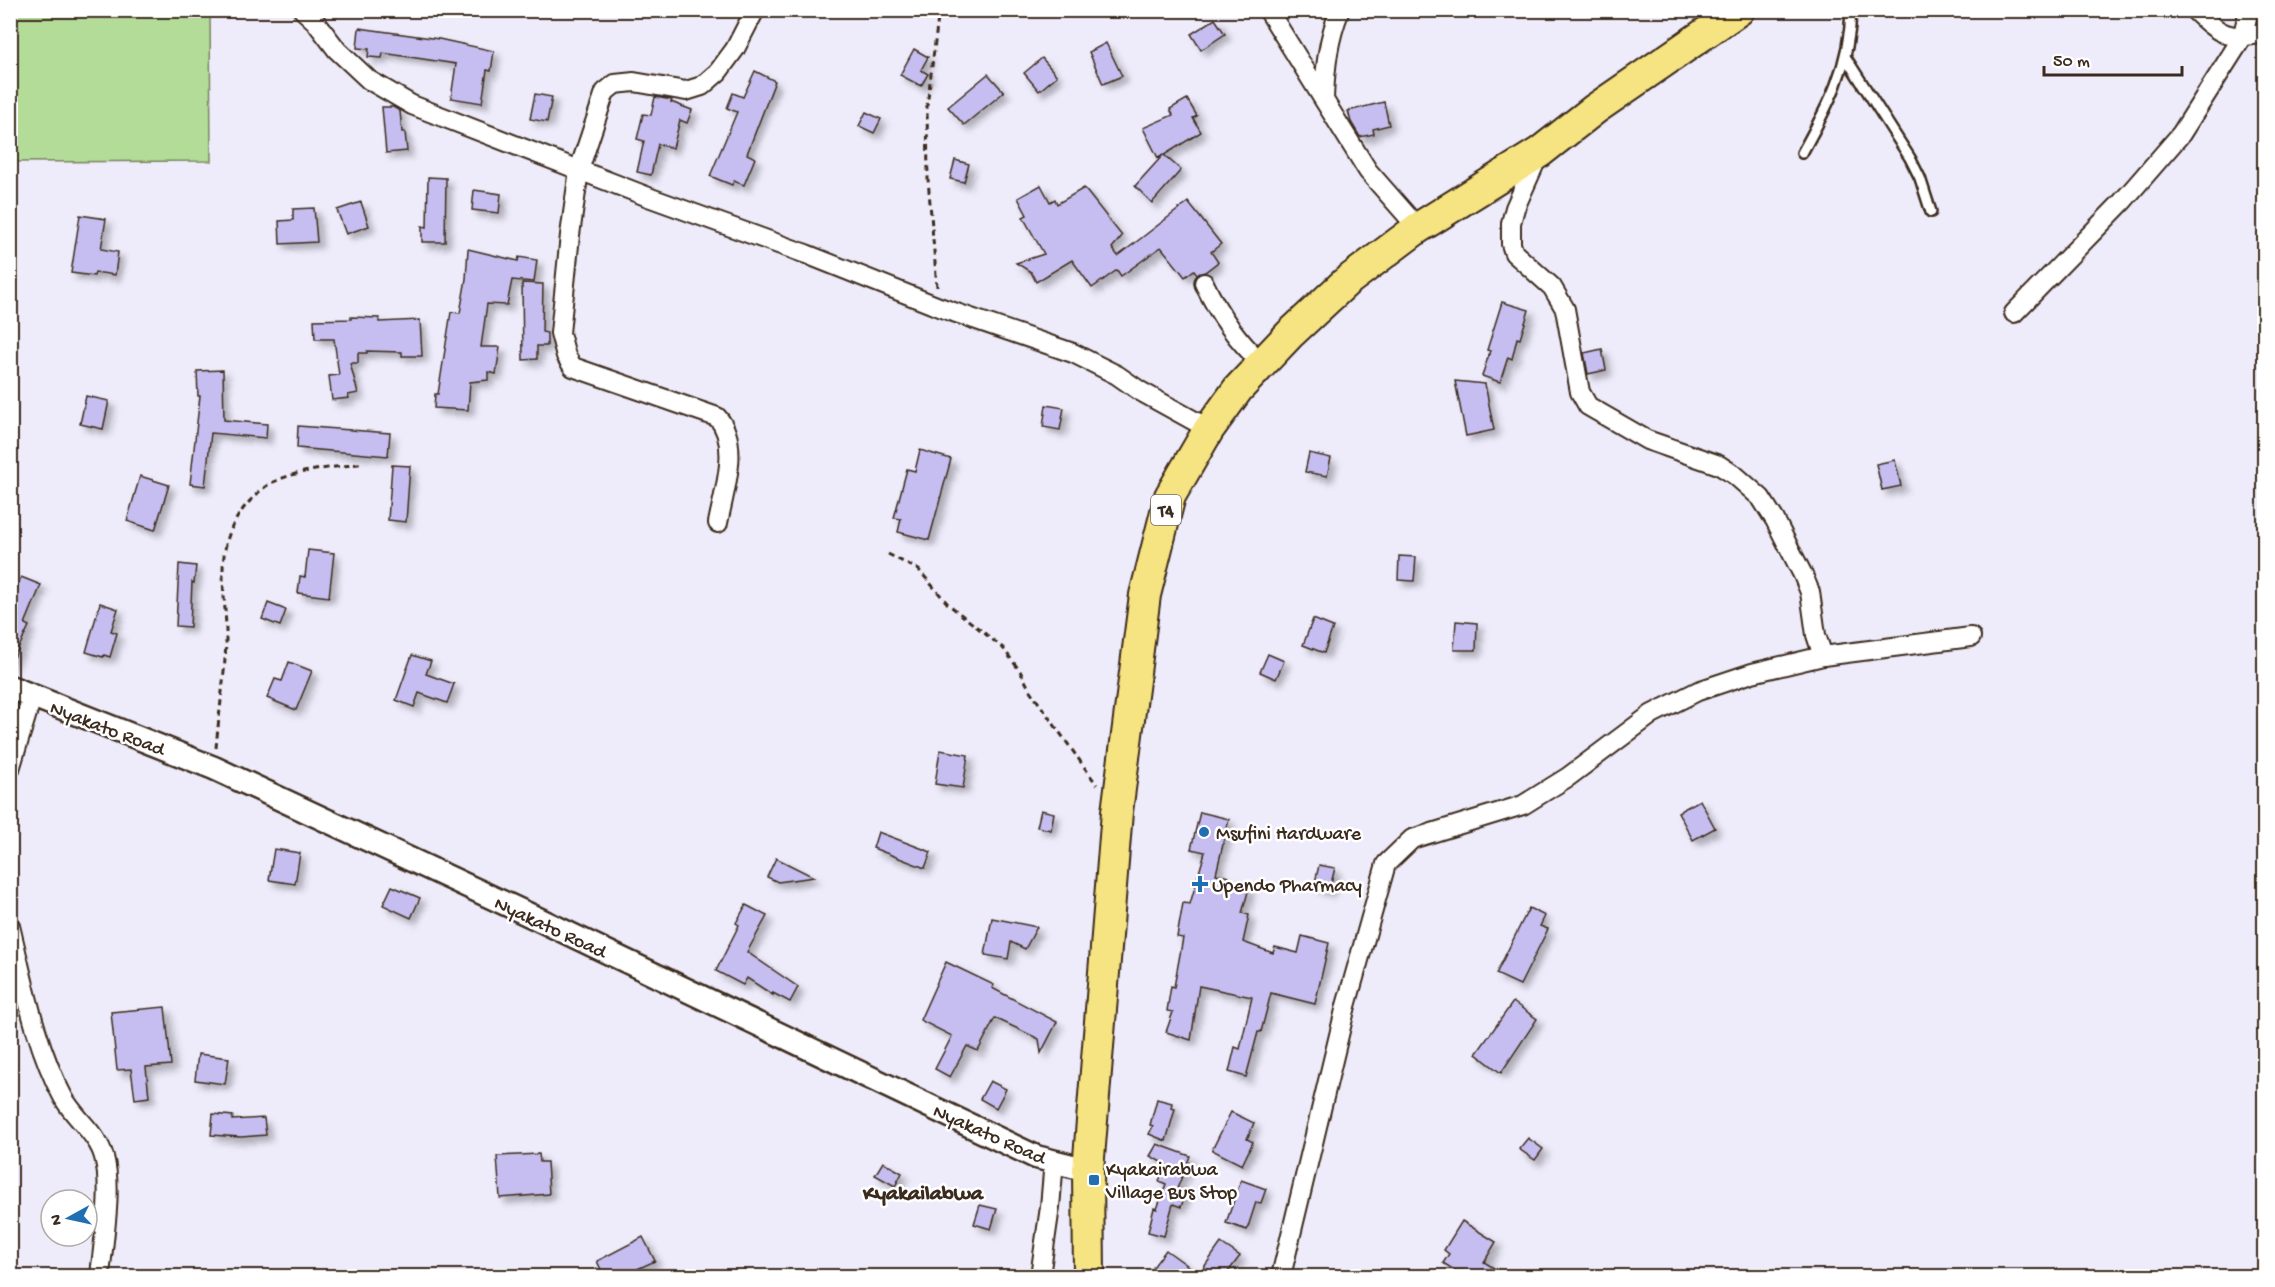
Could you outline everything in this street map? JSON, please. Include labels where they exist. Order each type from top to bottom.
[{"type":"highway","name":"T4","points":[[1089,1276],[1088,1170],[1117,812],[1145,595],[1170,496],[1209,429],[1238,389],[1290,334],[1346,282],[1418,228],[1540,152],[1595,110],[1739,10]]},
{"type":"street","points":[[718,523],[730,447],[725,426],[717,417],[573,367],[566,356],[560,333],[579,170],[605,92],[615,84],[634,82],[686,90],[702,86],[718,72],[735,49],[754,10]]},
{"type":"street","points":[[1268,10],[1368,171],[1418,228]]},
{"type":"street","points":[[1324,99],[1325,66],[1330,39],[1340,10]]},
{"type":"street","points":[[2194,10],[2226,34],[2242,38],[2265,33]]},
{"type":"street","points":[[2014,313],[2122,202],[2181,134],[2242,38],[2248,10]]},
{"type":"street","points":[[312,14],[337,50],[369,80],[412,105],[651,198],[806,254],[939,307],[1073,353],[1117,375],[1140,391],[1209,429]]},
{"type":"street","points":[[1540,152],[1515,208],[1511,223],[1511,244],[1514,253],[1552,287],[1564,309],[1569,322],[1580,392],[1588,406],[1640,437],[1719,465],[1736,476],[1761,498],[1775,520],[1810,592],[1816,635],[1823,656]]},
{"type":"street","points":[[1204,283],[1230,330],[1262,363]]},
{"type":"street","points":[[1281,1276],[1346,1006],[1386,864],[1412,840],[1523,805],[1568,777],[1652,714],[1698,691],[1752,673],[1823,656],[1971,637]]},
{"type":"street","name":"Nyakato Road","points":[[10,687],[214,768],[536,918],[1036,1157],[1088,1170]]},
{"type":"street","points":[[10,769],[32,697]]},
{"type":"street","points":[[10,926],[29,1005],[47,1064],[63,1098],[77,1120],[97,1141],[104,1155],[107,1190],[100,1276]]},
{"type":"street","points":[[1040,1276],[1054,1161]]},
{"type":"lane","points":[[1802,153],[1830,102],[1851,36],[1851,10]]},
{"type":"lane","points":[[1845,58],[1910,158],[1920,178],[1931,212]]},
{"type":"path","points":[[939,10],[927,106],[928,180],[939,307]]},
{"type":"path","points":[[214,768],[226,639],[222,561],[233,527],[242,511],[269,484],[291,475],[364,463]]},
{"type":"path","points":[[888,554],[919,570],[948,604],[1003,648],[1020,671],[1031,692],[1117,812]]},
{"type":"green space","points":[[10,11],[210,11],[211,161],[11,162]]},
{"type":"building","points":[[1215,19],[1225,34],[1201,50],[1191,34]]},
{"type":"building","points":[[359,28],[439,39],[494,51],[491,71],[487,70],[482,103],[451,98],[456,64],[383,53],[382,58],[368,57],[369,49],[357,48]]},
{"type":"building","points":[[1106,43],[1122,76],[1103,84],[1089,52]]},
{"type":"building","points":[[914,49],[928,57],[921,70],[928,74],[921,86],[900,75]]},
{"type":"building","points":[[1042,58],[1057,76],[1039,91],[1024,73]]},
{"type":"building","points":[[755,71],[775,81],[747,154],[755,158],[744,185],[734,181],[732,185],[710,176],[737,112],[727,108],[733,93],[743,97]]},
{"type":"building","points":[[988,74],[1004,92],[964,125],[948,107]]},
{"type":"building","points":[[535,94],[552,97],[547,122],[530,119]]},
{"type":"building","points":[[655,97],[672,100],[671,102],[692,110],[687,123],[680,120],[673,148],[658,144],[651,175],[637,172],[644,141],[637,139],[643,114],[651,115]]},
{"type":"building","points":[[1187,99],[1197,116],[1193,118],[1201,132],[1164,155],[1181,170],[1152,203],[1135,186],[1163,155],[1158,158],[1143,128],[1173,115],[1170,109]]},
{"type":"building","points":[[1384,102],[1389,125],[1373,129],[1374,134],[1360,137],[1351,122],[1348,111]]},
{"type":"building","points":[[382,107],[393,107],[400,111],[407,151],[386,153]]},
{"type":"building","points":[[866,112],[881,119],[874,133],[859,126]]},
{"type":"building","points":[[955,160],[969,164],[964,182],[950,179]]},
{"type":"building","points":[[428,177],[446,178],[445,242],[422,242],[422,226],[427,227]]},
{"type":"building","points":[[1041,185],[1050,202],[1055,199],[1057,204],[1084,188],[1122,236],[1112,248],[1118,256],[1188,202],[1221,244],[1211,252],[1218,262],[1205,272],[1197,274],[1194,270],[1185,277],[1161,247],[1121,276],[1117,270],[1092,288],[1072,260],[1036,282],[1031,272],[1016,263],[1044,254],[1023,217],[1027,215],[1018,198]]},
{"type":"building","points":[[474,190],[501,194],[499,213],[472,210]]},
{"type":"building","points":[[361,202],[369,226],[346,234],[337,210]]},
{"type":"building","points":[[314,208],[317,242],[280,244],[279,221],[293,220],[293,209]]},
{"type":"building","points":[[80,215],[106,219],[101,249],[118,252],[115,275],[95,272],[94,276],[71,273]]},
{"type":"building","points":[[468,249],[518,261],[519,257],[537,260],[534,282],[512,280],[507,305],[487,304],[481,347],[500,347],[496,374],[488,372],[488,380],[470,382],[468,410],[434,408],[451,312],[460,313]]},
{"type":"building","points":[[522,283],[543,284],[542,332],[547,333],[547,346],[537,346],[537,359],[523,360]]},
{"type":"building","points":[[1502,302],[1529,310],[1520,339],[1517,338],[1512,359],[1508,357],[1500,382],[1482,376],[1490,351],[1487,350]]},
{"type":"building","points":[[351,317],[379,318],[379,322],[420,320],[422,356],[402,356],[402,352],[358,353],[358,363],[350,363],[358,393],[348,395],[349,398],[332,400],[329,376],[339,375],[334,339],[315,339],[314,320],[351,319]]},
{"type":"building","points":[[1602,349],[1606,370],[1588,374],[1584,353]]},
{"type":"building","points":[[223,370],[224,420],[267,424],[266,438],[211,433],[205,486],[190,484],[200,396],[198,396],[197,371]]},
{"type":"building","points":[[1455,381],[1485,384],[1494,430],[1466,436]]},
{"type":"building","points":[[86,396],[109,401],[103,429],[80,424]]},
{"type":"building","points":[[1046,405],[1064,408],[1060,430],[1043,427]]},
{"type":"building","points":[[298,426],[390,433],[388,456],[297,448]]},
{"type":"building","points":[[920,450],[951,459],[929,540],[898,532],[901,519],[894,518],[907,469],[915,471]]},
{"type":"building","points":[[1309,453],[1331,458],[1327,476],[1305,472]]},
{"type":"building","points":[[1895,460],[1901,486],[1882,490],[1876,464]]},
{"type":"building","points":[[392,465],[410,466],[406,522],[388,520]]},
{"type":"building","points":[[140,476],[169,485],[155,530],[127,521]]},
{"type":"building","points":[[308,550],[334,553],[329,597],[298,593],[300,576],[305,577]]},
{"type":"building","points":[[1399,556],[1416,557],[1414,581],[1398,580]]},
{"type":"building","points":[[179,564],[196,566],[194,583],[192,582],[190,627],[176,626]]},
{"type":"building","points":[[21,577],[41,585],[25,624],[29,626],[10,666],[10,605]]},
{"type":"building","points":[[100,603],[118,609],[111,631],[117,633],[110,657],[86,652]]},
{"type":"building","points":[[268,603],[286,610],[280,626],[262,619]]},
{"type":"building","points":[[1313,619],[1333,627],[1324,653],[1303,645]]},
{"type":"building","points":[[1456,621],[1477,623],[1476,650],[1454,650]]},
{"type":"building","points":[[1268,654],[1284,661],[1276,679],[1260,672]]},
{"type":"building","points":[[412,655],[431,661],[426,674],[454,684],[447,703],[419,693],[414,707],[396,700]]},
{"type":"building","points":[[289,662],[312,671],[296,710],[267,698],[275,679],[282,681]]},
{"type":"building","points":[[940,750],[968,755],[963,788],[935,784]]},
{"type":"building","points":[[1700,800],[1715,828],[1693,840],[1678,812]]},
{"type":"building","points":[[1041,810],[1054,813],[1051,830],[1037,827]]},
{"type":"building","points":[[1200,812],[1229,819],[1216,874],[1229,877],[1227,882],[1249,888],[1242,913],[1249,915],[1243,942],[1273,953],[1275,947],[1298,953],[1302,936],[1329,943],[1315,1004],[1271,993],[1246,1077],[1229,1072],[1235,1047],[1240,1049],[1252,997],[1199,986],[1191,1040],[1166,1032],[1173,1012],[1167,1011],[1183,938],[1177,937],[1183,903],[1190,904],[1205,852],[1191,849]]},
{"type":"building","points":[[878,832],[931,852],[925,868],[873,848]]},
{"type":"building","points":[[274,849],[300,853],[295,884],[269,880]]},
{"type":"building","points":[[776,858],[814,877],[778,882],[767,877]]},
{"type":"building","points":[[1319,865],[1335,868],[1329,891],[1314,887]]},
{"type":"building","points":[[392,886],[420,898],[411,918],[383,905]]},
{"type":"building","points":[[746,905],[767,916],[747,952],[798,987],[790,1002],[773,993],[773,995],[747,978],[743,985],[716,971],[739,925],[736,923]]},
{"type":"building","points":[[1529,908],[1545,916],[1540,926],[1548,929],[1520,985],[1496,974]]},
{"type":"building","points":[[992,918],[1037,927],[1025,949],[1011,942],[1008,959],[985,955]]},
{"type":"building","points":[[946,962],[994,985],[992,988],[1057,1022],[1041,1053],[1039,1039],[995,1018],[978,1051],[967,1046],[950,1077],[935,1069],[952,1036],[920,1020]]},
{"type":"building","points":[[1513,1002],[1537,1019],[1501,1073],[1476,1054]]},
{"type":"building","points":[[165,1007],[171,1065],[146,1067],[149,1097],[135,1099],[131,1069],[117,1070],[111,1012]]},
{"type":"building","points":[[198,1054],[229,1058],[225,1084],[195,1080]]},
{"type":"building","points":[[990,1081],[1006,1089],[996,1108],[980,1099]]},
{"type":"building","points":[[1157,1099],[1172,1103],[1171,1108],[1175,1109],[1166,1141],[1149,1134],[1153,1126],[1150,1125]]},
{"type":"building","points":[[1231,1112],[1254,1123],[1247,1139],[1253,1142],[1242,1165],[1212,1150]]},
{"type":"building","points":[[213,1114],[233,1116],[232,1120],[264,1118],[266,1135],[241,1137],[211,1135]]},
{"type":"building","points":[[1528,1138],[1543,1149],[1535,1160],[1519,1149]]},
{"type":"building","points":[[1157,1144],[1190,1156],[1177,1189],[1186,1192],[1181,1207],[1173,1204],[1164,1236],[1148,1232],[1154,1208],[1157,1209],[1166,1184],[1159,1181],[1165,1164],[1150,1156]]},
{"type":"building","points":[[539,1154],[540,1162],[547,1162],[549,1194],[500,1198],[497,1156]]},
{"type":"building","points":[[883,1162],[902,1173],[895,1186],[875,1175]]},
{"type":"building","points":[[1241,1180],[1266,1189],[1261,1203],[1256,1202],[1247,1230],[1226,1223]]},
{"type":"building","points":[[980,1205],[997,1209],[991,1229],[974,1224]]},
{"type":"building","points":[[1462,1221],[1496,1242],[1484,1262],[1507,1276],[1464,1276],[1443,1263],[1449,1254],[1444,1250]]},
{"type":"building","points":[[643,1237],[655,1261],[622,1276],[604,1276],[597,1261]]},
{"type":"building","points":[[1221,1243],[1240,1256],[1225,1276],[1217,1276],[1204,1267]]},
{"type":"building","points":[[1166,1250],[1202,1276],[1166,1276],[1153,1267]]},
{"type":"place","name":"Msufini Hardware","points":[[1204,832]]},
{"type":"place","name":"Upendo Pharmacy","points":[[1200,884]]},
{"type":"place","name":"Kyakairabwa Village Bus Stop","points":[[1094,1180]]},
{"type":"district","name":"Kyakailabwa","points":[[923,1191]]}]
